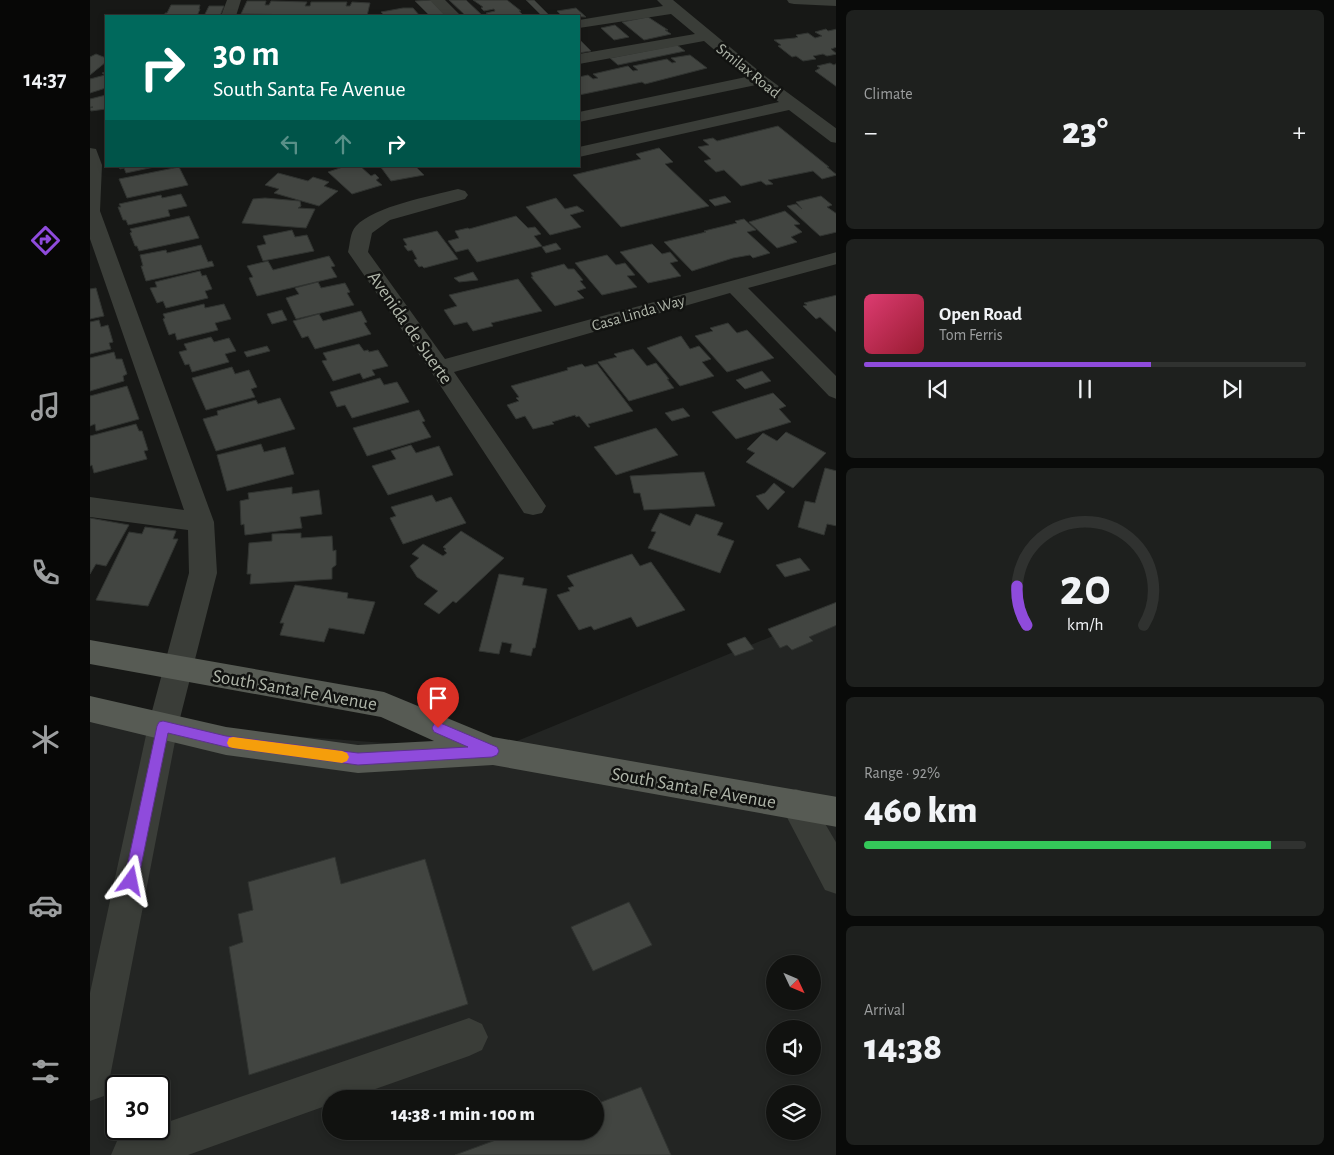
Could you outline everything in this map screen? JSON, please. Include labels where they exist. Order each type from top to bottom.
[{"type":"main road","name":"South Santa Fe Avenue","points":[[90,652],[384,704],[492,751]]},
{"type":"main road","name":"South Santa Fe Avenue","points":[[90,709],[226,742],[358,759],[492,751],[836,812]]},
{"type":"street","points":[[229,15],[234,0]]},
{"type":"street","points":[[437,0],[452,15]]},
{"type":"street","points":[[794,0],[836,2]]},
{"type":"street","points":[[614,53],[587,29],[668,5]]},
{"type":"street","name":"Smilax Road","points":[[668,5],[759,79],[836,138]]},
{"type":"street","points":[[580,60],[708,36]]},
{"type":"street","points":[[580,117],[759,79]]},
{"type":"street","points":[[580,152],[792,104]]},
{"type":"street","points":[[90,154],[93,166],[90,210],[200,522],[203,573],[101,974],[90,1082]]},
{"type":"street","name":"Avenida de Suerte","points":[[458,196],[383,216],[363,230],[358,252],[440,368],[533,506]]},
{"type":"street","name":"Casa Linda Way","points":[[440,368],[734,284],[836,258]]},
{"type":"street","points":[[734,284],[836,391]]},
{"type":"street","points":[[90,507],[200,522]]},
{"type":"street","points":[[796,804],[836,878]]},
{"type":"street","points":[[131,1155],[470,1037]]},
{"type":"shaded area","points":[[836,610],[836,1155],[90,1155],[90,721],[493,751]]},
{"type":"building","points":[[431,0],[445,15],[429,15],[415,1]]},
{"type":"building","points":[[449,0],[466,0],[482,15],[465,15]]},
{"type":"building","points":[[473,0],[507,0],[521,11],[519,11],[523,15],[489,15],[486,13],[495,11],[494,9],[484,11],[481,8],[483,7]]},
{"type":"building","points":[[526,0],[534,0],[549,15],[541,15]]},
{"type":"building","points":[[247,1],[266,1],[265,5],[269,5],[271,1],[307,2],[305,6],[310,6],[311,2],[347,2],[346,6],[350,6],[352,2],[370,3],[367,15],[241,14]]},
{"type":"building","points":[[171,5],[200,5],[197,15],[165,15]]},
{"type":"building","points":[[209,6],[224,6],[220,15],[204,15]]},
{"type":"building","points":[[413,8],[419,15],[384,15],[381,12]]},
{"type":"building","points":[[576,8],[586,17],[580,17],[580,15],[561,15],[557,11]]},
{"type":"building","points":[[648,17],[671,34],[644,40],[622,22]]},
{"type":"building","points":[[615,25],[629,37],[614,40],[601,28]]},
{"type":"building","points":[[826,29],[828,31],[836,29],[836,47],[831,49],[836,54],[813,56],[816,59],[803,61],[796,56],[792,57],[778,46],[781,45],[774,40],[795,38],[798,37],[796,35],[808,33],[815,38],[822,36],[815,32]]},
{"type":"building","points":[[580,40],[591,51],[580,53]]},
{"type":"building","points":[[677,45],[685,51],[618,65],[610,58]]},
{"type":"building","points":[[96,54],[105,58],[105,63],[90,75],[90,57]]},
{"type":"building","points":[[690,55],[707,68],[645,84],[642,82],[580,95],[580,77],[588,75],[593,79],[598,78],[593,74],[628,66],[633,71],[638,70],[633,66],[667,59],[672,63],[676,62],[671,58]]},
{"type":"building","points":[[836,64],[836,86],[815,71],[820,68],[817,66]]},
{"type":"building","points":[[105,75],[105,88],[90,93],[90,79]]},
{"type":"building","points":[[105,95],[105,109],[91,111],[90,108],[93,107],[90,107],[90,99]]},
{"type":"building","points":[[778,126],[829,167],[827,167],[836,175],[822,179],[813,171],[768,180],[773,184],[766,185],[761,181],[741,186],[724,170],[716,172],[704,161],[711,159],[698,147],[709,145],[703,140],[713,138],[717,141]]},
{"type":"building","points":[[659,148],[673,162],[665,164],[709,206],[621,227],[573,175],[641,159],[636,154]]},
{"type":"building","points":[[119,167],[154,167],[126,173],[124,168],[120,169]]},
{"type":"building","points":[[179,167],[188,185],[127,198],[119,179]]},
{"type":"building","points":[[343,167],[361,167],[371,176],[375,174],[379,178],[376,180],[382,185],[352,194],[328,172]]},
{"type":"building","points":[[381,167],[416,167],[424,175],[391,181]]},
{"type":"building","points":[[278,173],[308,181],[313,177],[329,182],[324,186],[338,191],[319,206],[274,193],[279,189],[265,185]]},
{"type":"building","points":[[181,194],[187,206],[168,210],[170,216],[128,225],[126,220],[123,220],[118,207],[121,207],[119,204],[161,195],[162,198]]},
{"type":"building","points":[[725,196],[731,202],[715,206],[709,200]]},
{"type":"building","points":[[821,196],[832,205],[827,207],[836,213],[836,232],[820,236],[787,206],[796,204],[802,209],[796,202]]},
{"type":"building","points":[[265,198],[300,201],[301,206],[298,208],[315,209],[306,228],[242,223],[253,199]]},
{"type":"building","points":[[556,198],[565,209],[577,206],[584,211],[570,215],[581,227],[550,235],[526,207]]},
{"type":"building","points":[[785,211],[800,224],[794,225],[802,232],[791,237],[797,242],[777,248],[749,222]]},
{"type":"building","points":[[189,216],[199,238],[139,251],[137,246],[135,246],[130,229]]},
{"type":"building","points":[[516,216],[528,228],[535,227],[541,234],[534,236],[542,246],[477,262],[468,249],[456,252],[448,241],[459,238],[455,231]]},
{"type":"building","points":[[744,219],[756,230],[747,232],[770,253],[753,258],[750,255],[733,258],[692,271],[664,242],[706,232],[704,231],[737,223],[735,221]]},
{"type":"building","points":[[292,230],[295,237],[307,235],[314,251],[263,261],[257,246],[266,244],[263,236]]},
{"type":"building","points":[[437,231],[458,259],[424,268],[422,266],[419,267],[414,260],[417,259],[412,250],[408,251],[404,246],[407,245],[403,239]]},
{"type":"building","points":[[556,243],[561,249],[546,253],[542,247]]},
{"type":"building","points":[[652,244],[662,254],[670,252],[678,261],[670,263],[681,276],[648,283],[620,252]]},
{"type":"building","points":[[201,245],[208,262],[212,261],[214,266],[146,281],[140,255],[166,250],[167,253]]},
{"type":"building","points":[[607,255],[616,265],[625,263],[635,275],[627,276],[637,287],[602,295],[575,263]]},
{"type":"building","points":[[329,256],[335,266],[331,267],[337,277],[257,296],[249,278],[253,277],[247,266],[268,261],[273,270]]},
{"type":"building","points":[[564,264],[568,269],[574,269],[583,280],[580,281],[586,288],[577,291],[584,298],[555,306],[531,277],[533,277],[531,273]]},
{"type":"building","points":[[200,271],[202,276],[206,275],[212,289],[205,291],[208,298],[166,308],[163,301],[157,303],[150,288],[157,287],[155,282]]},
{"type":"building","points":[[473,272],[478,280],[459,282],[454,278]]},
{"type":"building","points":[[518,279],[542,311],[491,323],[493,326],[473,331],[467,322],[454,325],[444,310],[457,306],[449,295]]},
{"type":"building","points":[[318,282],[321,288],[345,283],[350,292],[347,293],[354,305],[296,319],[286,298],[299,294],[295,288]]},
{"type":"building","points":[[96,288],[104,316],[90,319],[90,289]]},
{"type":"building","points":[[836,295],[836,332],[820,317],[816,319],[803,306],[807,305],[804,303]]},
{"type":"building","points":[[204,304],[205,308],[224,304],[231,319],[215,323],[218,330],[177,340],[175,333],[169,335],[163,314]]},
{"type":"building","points":[[282,310],[287,320],[272,324],[267,314]]},
{"type":"building","points":[[361,311],[367,322],[364,323],[371,334],[315,349],[308,336],[302,338],[293,321],[319,314],[323,321]]},
{"type":"building","points":[[99,320],[101,327],[108,325],[113,342],[109,343],[111,349],[90,354],[90,322]]},
{"type":"building","points":[[728,323],[737,333],[747,330],[774,358],[727,372],[695,336],[713,331],[710,328]]},
{"type":"building","points":[[681,336],[690,349],[699,346],[711,359],[702,362],[714,376],[680,386],[647,348]]},
{"type":"building","points":[[211,337],[214,342],[229,338],[236,351],[225,354],[229,362],[192,372],[189,364],[185,365],[179,352],[187,350],[184,344]]},
{"type":"building","points":[[359,344],[364,351],[378,350],[388,366],[372,370],[375,375],[363,379],[360,373],[333,381],[322,361],[327,360],[323,353]]},
{"type":"building","points":[[267,346],[270,351],[247,357],[244,352]]},
{"type":"building","points":[[633,349],[647,366],[656,363],[674,388],[629,401],[598,362],[617,357],[614,354]]},
{"type":"building","points":[[114,352],[116,359],[122,359],[127,374],[123,376],[124,381],[90,391],[90,358]]},
{"type":"building","points":[[582,364],[585,367],[597,364],[633,411],[588,424],[590,427],[579,416],[576,417],[575,415],[552,422],[554,424],[533,429],[525,416],[516,419],[507,405],[519,401],[516,398],[519,397],[511,386],[568,370],[567,368]]},
{"type":"building","points":[[232,367],[235,374],[249,370],[257,387],[251,389],[255,397],[206,410],[192,378]]},
{"type":"building","points":[[762,371],[771,381],[745,389],[736,380]]},
{"type":"building","points":[[380,378],[384,385],[397,382],[409,402],[352,418],[345,405],[337,407],[330,392]]},
{"type":"building","points":[[127,386],[139,419],[96,431],[95,424],[90,426],[90,396]]},
{"type":"building","points":[[773,393],[786,406],[779,409],[791,422],[736,439],[712,412]]},
{"type":"building","points":[[280,398],[295,429],[216,451],[203,419],[218,415],[217,411],[256,400],[258,404]]},
{"type":"building","points":[[683,408],[690,416],[672,421],[665,413]]},
{"type":"building","points":[[419,410],[425,421],[422,422],[431,437],[367,456],[353,428]]},
{"type":"building","points":[[136,424],[139,431],[142,431],[148,450],[144,451],[147,459],[94,473],[92,465],[90,466],[90,436]]},
{"type":"building","points":[[656,428],[678,455],[616,475],[594,447]]},
{"type":"building","points":[[786,432],[826,453],[793,488],[746,462],[755,453],[747,449],[763,433],[777,441]]},
{"type":"building","points":[[261,444],[264,452],[285,447],[294,474],[227,491],[217,455]]},
{"type":"building","points":[[411,445],[416,453],[439,446],[453,475],[388,495],[372,466],[396,459],[391,451]]},
{"type":"building","points":[[825,468],[836,471],[836,526],[827,524],[824,535],[798,527],[805,501],[815,503]]},
{"type":"building","points":[[704,472],[715,506],[644,510],[640,493],[634,493],[630,476]]},
{"type":"building","points":[[774,483],[785,492],[768,510],[756,496],[765,493]]},
{"type":"building","points":[[292,487],[292,494],[319,490],[322,514],[300,517],[302,528],[245,535],[244,524],[241,525],[240,501],[249,499],[248,493]]},
{"type":"building","points":[[432,495],[436,502],[451,497],[466,523],[403,544],[390,518],[396,516],[391,507]]},
{"type":"building","points":[[660,513],[690,526],[696,514],[723,523],[717,535],[734,541],[720,573],[648,548],[656,532],[651,531]]},
{"type":"building","points":[[90,518],[129,525],[106,566],[96,564],[90,574]]},
{"type":"building","points":[[145,527],[176,531],[173,539],[178,539],[148,606],[96,600],[129,532],[142,534]]},
{"type":"building","points":[[461,531],[504,558],[456,603],[453,601],[439,614],[424,604],[438,591],[417,577],[410,566],[419,558],[412,554],[423,544],[443,556],[447,553],[443,547]]},
{"type":"building","points":[[301,533],[301,538],[332,536],[333,551],[336,550],[336,565],[332,568],[332,579],[250,584],[251,574],[247,574],[249,543],[272,541],[272,534]]},
{"type":"building","points":[[632,554],[640,566],[651,562],[685,610],[637,627],[631,617],[594,630],[591,626],[579,630],[557,595],[570,591],[568,588],[574,586],[567,576]]},
{"type":"building","points":[[800,558],[810,570],[785,577],[776,565]]},
{"type":"building","points":[[499,574],[524,578],[522,585],[547,589],[535,648],[533,648],[531,656],[510,652],[512,644],[502,642],[499,654],[479,651]]},
{"type":"building","points":[[295,585],[348,593],[347,598],[375,602],[364,634],[329,628],[324,642],[280,635],[284,623],[280,623]]},
{"type":"building","points":[[836,602],[836,625],[809,637],[813,641],[792,650],[787,645],[780,648],[768,629]]},
{"type":"building","points":[[745,637],[754,649],[735,656],[727,644]]},
{"type":"building","points":[[335,857],[341,884],[425,859],[468,1004],[249,1075],[229,947],[243,942],[238,914],[253,910],[248,882]]},
{"type":"building","points":[[629,902],[652,945],[593,971],[571,927]]},
{"type":"building","points":[[641,1087],[671,1155],[455,1155],[496,1140],[604,1140],[604,1101]]},
{"type":"slow traffic","points":[[233,743],[342,757]]},
{"type":"route","points":[[131,881],[163,726],[226,742],[358,759],[492,751],[438,728]]}]
